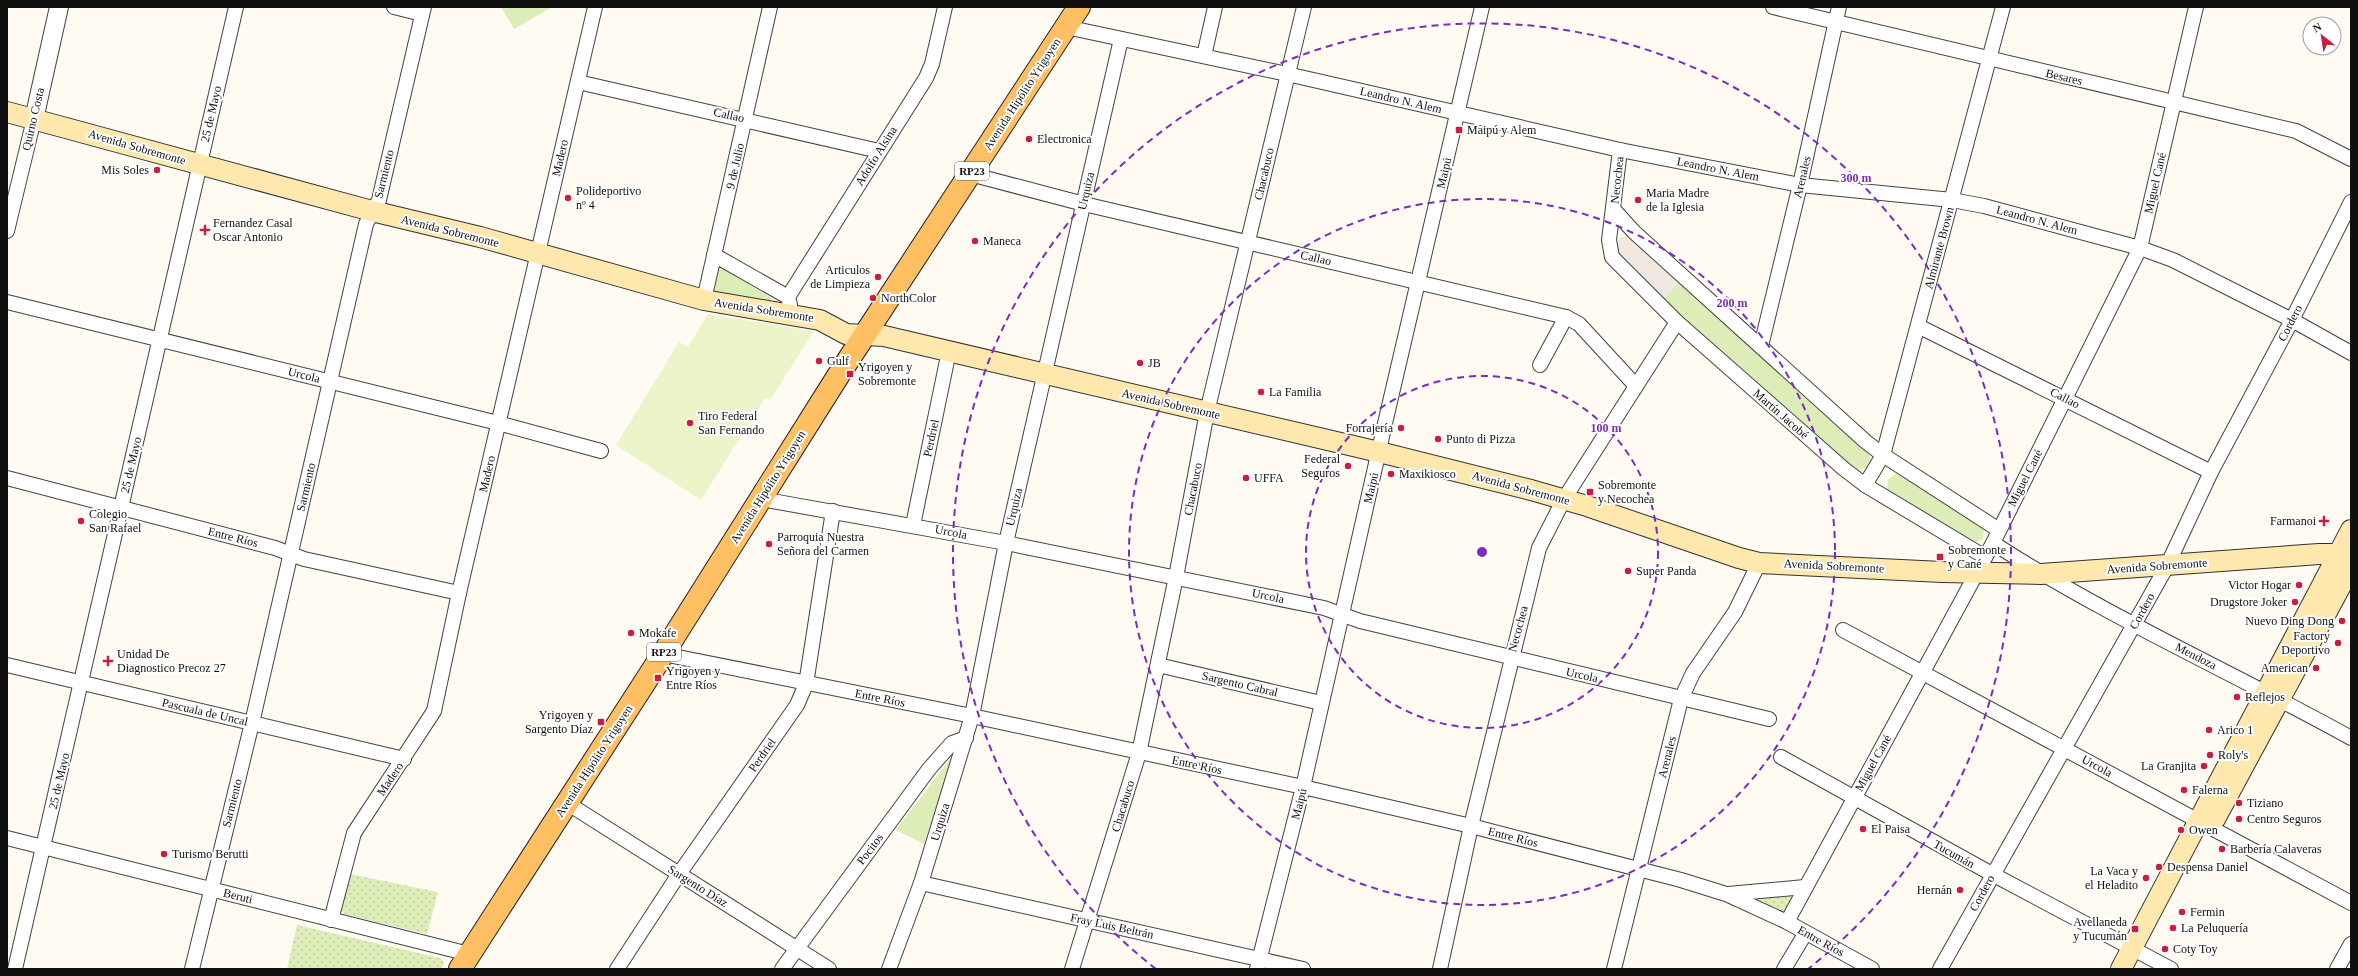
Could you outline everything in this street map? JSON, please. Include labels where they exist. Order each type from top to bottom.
[{"type":"main road","name":"Avenida Hipólito Yrigoyen","points":[[464,962],[663,654],[843,368],[1079,7]]},
{"type":"main road","name":"Avenida Sobremonte","points":[[7,112],[704,300],[790,306],[846,334],[884,336],[1379,452],[1564,499],[1739,558],[1760,563],[1981,565],[2041,574],[2319,554],[2347,560]]},
{"type":"main road","points":[[2121,969],[2137,958],[2205,823],[2347,560],[2351,530]]},
{"type":"street","name":"Quirno Costa","points":[[7,231],[59,7]]},
{"type":"street","name":"25 de Mayo","points":[[15,969],[160,339],[198,164],[236,7]]},
{"type":"street","points":[[394,7],[423,10]]},
{"type":"street","name":"Madero","points":[[331,920],[354,833],[404,759],[434,711],[459,593],[595,7]]},
{"type":"street","name":"9 de Julio","points":[[704,300],[770,7]]},
{"type":"street","name":"Adolfo Alsina","points":[[790,306],[880,151],[926,78],[932,64],[946,7]]},
{"type":"street","points":[[1204,56],[1215,7]]},
{"type":"street","name":"Chacabuco","points":[[1072,969],[1139,753],[1176,577],[1207,412],[1249,243],[1287,74],[1304,7]]},
{"type":"street","name":"Maipú","points":[[1258,964],[1303,788],[1321,703],[1482,7]]},
{"type":"street","name":"Besares","points":[[1773,7],[2296,131],[2351,159]]},
{"type":"street","name":"Arenales","points":[[1760,346],[1800,185],[1840,7]]},
{"type":"street","name":"Almirante Brown","points":[[1865,485],[1883,455],[2003,7]]},
{"type":"street","name":"Miguel Cané","points":[[1787,922],[1853,798],[1981,565],[2140,248],[2196,7]]},
{"type":"street","name":"Sarmiento","points":[[192,969],[252,723],[366,224],[379,200],[423,10]]},
{"type":"street","name":"Leandro N. Alem","points":[[1066,28],[1287,74],[1620,150],[1800,185],[1952,200],[1984,206],[2140,248],[2173,260],[2292,320],[2351,353]]},
{"type":"street","name":"Urquiza","points":[[889,969],[921,883],[972,716],[1006,542],[1121,39]]},
{"type":"street","name":"Callao","points":[[578,82],[746,118],[880,151]]},
{"type":"street","name":"Necochea","points":[[1609,239],[1614,210],[1620,150]]},
{"type":"street","name":"Callao","points":[[970,174],[1084,204],[1566,317],[1579,324],[1636,386]]},
{"type":"street","name":"Cordero","points":[[1940,969],[1992,874],[2167,566],[2211,472],[2292,320],[2351,202]]},
{"type":"street","name":"Necochea","points":[[1614,210],[1634,232]]},
{"type":"street","points":[[1609,239],[1619,232],[1634,232],[1883,455],[1999,530]]},
{"type":"street","name":"Martín Jacobé","points":[[1609,239],[1612,257],[1677,322],[1844,469],[1981,565]]},
{"type":"street","points":[[714,255],[790,306]]},
{"type":"street","name":"Urcola","points":[[7,302],[498,423],[601,452]]},
{"type":"street","points":[[1540,365],[1566,317]]},
{"type":"street","name":"Necochea","points":[[1440,969],[1471,826],[1511,658],[1540,548],[1564,499],[1677,322]]},
{"type":"street","name":"Callao","points":[[1918,326],[2211,472]]},
{"type":"street","name":"Perdriel","points":[[913,525],[949,351]]},
{"type":"street","name":"Entre Ríos","points":[[7,478],[304,558],[459,593]]},
{"type":"street","name":"Urcola","points":[[761,499],[1006,542],[1324,608],[1342,615],[1511,658],[1769,719]]},
{"type":"street","name":"Perdriel","points":[[617,969],[679,874],[797,705],[806,684],[833,511]]},
{"type":"street","name":"Mendoza","points":[[1992,543],[2041,574],[2134,625],[2274,695],[2351,738]]},
{"type":"street","name":"Arenales","points":[[1614,969],[1681,699],[1693,673],[1735,612],[1760,563]]},
{"type":"street","name":"Urcola","points":[[1843,630],[2205,823],[2351,903]]},
{"type":"street","name":"Entre Ríos","points":[[663,654],[806,684],[972,716],[1303,788],[1471,826],[1639,869],[1726,894],[1787,922],[1805,934],[1872,969]]},
{"type":"street","name":"Pascuala de Uncal","points":[[7,665],[404,759]]},
{"type":"street","name":"Sargento Cabral","points":[[1158,665],[1321,703]]},
{"type":"street","name":"Pocitos","points":[[782,969],[929,769],[952,743],[966,738]]},
{"type":"street","name":"Tucumán","points":[[1781,757],[1992,874],[2137,958],[2171,969]]},
{"type":"street","name":"Sargento Díaz","points":[[567,804],[829,969]]},
{"type":"street","name":"Beruti","points":[[7,838],[44,846],[331,920],[464,962]]},
{"type":"street","name":"Fray Luis Beltrán","points":[[921,883],[1088,921],[1258,964],[1303,969]]},
{"type":"street","name":"Entre Ríos","points":[[1726,894],[1805,887]]},
{"type":"street","points":[[1784,969],[1805,934]]},
{"type":"street","points":[[2337,969],[2351,944]]},
{"type":"green space","points":[[501,7],[552,7],[514,29]]},
{"type":"green space","points":[[1628,236],[1868,452],[1869,463],[1867,466],[1857,470],[1853,469],[1686,322],[1614,249],[1620,238]]},
{"type":"green space","points":[[719,265],[772,298],[769,302],[713,292],[711,288]]},
{"type":"green space","name":"Tiro Federal San Fernando","points":[[708,314],[814,331],[770,400],[765,398],[701,500],[616,445],[679,342],[688,347]]},
{"type":"green space","points":[[1896,473],[1900,473],[1984,528],[1983,539],[1973,544],[1887,491],[1888,480]]},
{"type":"green space","points":[[953,755],[924,844],[896,830]]},
{"type":"green space","points":[[350,874],[438,892],[427,934],[344,914],[341,908]]},
{"type":"green space","points":[[1791,894],[1794,897],[1784,915],[1754,904],[1752,896]]},
{"type":"green space","points":[[297,925],[440,958],[444,963],[441,969],[287,969]]},
{"type":"shaded area","points":[[1628,236],[1681,280],[1663,300],[1617,256],[1615,245],[1617,242]]},
{"type":"place","name":"Maipú y Alem","points":[[1459,130]]},
{"type":"place","name":"Electronica","points":[[1029,139]]},
{"type":"place","name":"Mis Soles","points":[[157,170]]},
{"type":"place","name":"Polideportivo nº 4","points":[[568,198]]},
{"type":"place","name":"Maria Madre de la Iglesia","points":[[1638,200]]},
{"type":"place","name":"Fernandez Casal Oscar Antonio","points":[[205,230]]},
{"type":"place","name":"Maneca","points":[[975,241]]},
{"type":"place","name":"Articulos de Limpieza","points":[[878,277]]},
{"type":"place","name":"NorthColor","points":[[873,298]]},
{"type":"place","name":"Gulf","points":[[819,361]]},
{"type":"place","name":"JB","points":[[1140,363]]},
{"type":"place","name":"Yrigoyen y Sobremonte","points":[[850,374]]},
{"type":"place","name":"La Familia","points":[[1261,392]]},
{"type":"place","name":"Tiro Federal San Fernando","points":[[690,423]]},
{"type":"place","name":"Forrajería","points":[[1401,428]]},
{"type":"place","name":"Punto di Pizza","points":[[1438,439]]},
{"type":"place","name":"Federal Seguros","points":[[1348,466]]},
{"type":"place","name":"Maxikiosco","points":[[1391,474]]},
{"type":"place","name":"UFFA","points":[[1246,478]]},
{"type":"place","name":"Sobremonte y Necochea","points":[[1590,492]]},
{"type":"place","name":"Colegio San Rafael","points":[[81,521]]},
{"type":"place","name":"Farmanoi","points":[[2324,521]]},
{"type":"place","name":"Parroquia Nuestra Señora del Carmen","points":[[769,544]]},
{"type":"place","name":"Sobremonte y Cané","points":[[1940,557]]},
{"type":"place","name":"Super Panda","points":[[1628,571]]},
{"type":"place","name":"Victor Hogar","points":[[2299,585]]},
{"type":"place","name":"Drugstore Joker","points":[[2295,602]]},
{"type":"place","name":"Nuevo Ding Dong","points":[[2342,621]]},
{"type":"place","name":"Mokafe","points":[[631,633]]},
{"type":"place","name":"Factory Deportivo","points":[[2338,643]]},
{"type":"place","name":"Unidad De Diagnostico Precoz 27","points":[[108,661]]},
{"type":"place","name":"American","points":[[2316,668]]},
{"type":"place","name":"Yrigoyen y Entre Ríos","points":[[658,678]]},
{"type":"place","name":"Reflejos","points":[[2237,697]]},
{"type":"place","name":"Yrigoyen y Sargento Díaz","points":[[601,722]]},
{"type":"place","name":"Arico 1","points":[[2209,730]]},
{"type":"place","name":"Roly's","points":[[2210,755]]},
{"type":"place","name":"La Granjita","points":[[2204,766]]},
{"type":"place","name":"Falerna","points":[[2184,790]]},
{"type":"place","name":"Tiziano","points":[[2239,803]]},
{"type":"place","name":"Centro Seguros","points":[[2239,819]]},
{"type":"place","name":"El Paisa","points":[[1863,829]]},
{"type":"place","name":"Owen","points":[[2181,830]]},
{"type":"place","name":"Barbería Calaveras","points":[[2222,849]]},
{"type":"place","name":"Turismo Berutti","points":[[164,854]]},
{"type":"place","name":"Despensa Daniel","points":[[2159,867]]},
{"type":"place","name":"La Vaca y el Heladito","points":[[2146,878]]},
{"type":"place","name":"Hernán","points":[[1960,890]]},
{"type":"place","name":"Fermin","points":[[2182,912]]},
{"type":"place","name":"La Peluquería","points":[[2173,928]]},
{"type":"place","name":"Avellaneda y Tucumán","points":[[2135,929]]},
{"type":"place","name":"Coty Toy","points":[[2165,949]]}]
